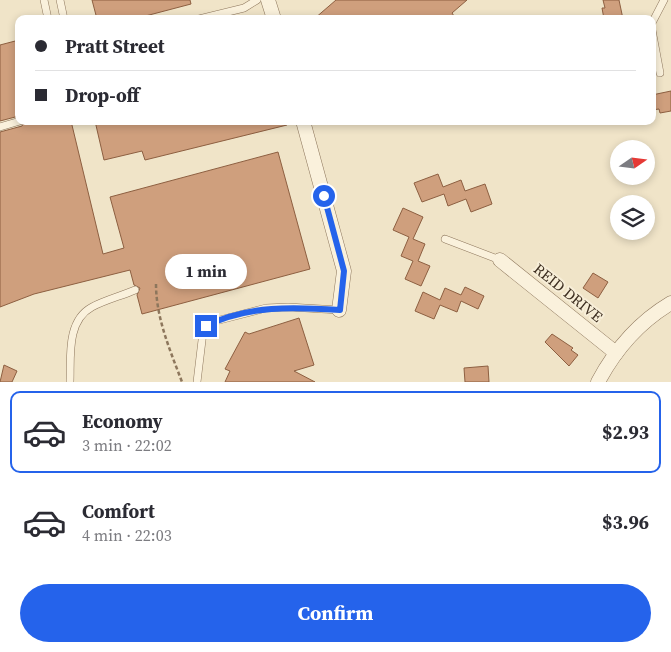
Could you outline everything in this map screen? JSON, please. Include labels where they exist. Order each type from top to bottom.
[{"type":"street","points":[[268,0],[273,15]]},
{"type":"street","points":[[303,125],[344,271],[340,310]]},
{"type":"street","name":"REID DRIVE","points":[[500,260],[616,353]]},
{"type":"street","points":[[598,382],[616,353],[650,317],[671,303]]},
{"type":"lane","points":[[44,0],[47,15]]},
{"type":"lane","points":[[60,0],[63,15]]},
{"type":"lane","points":[[215,15],[244,8],[257,0]]},
{"type":"lane","points":[[656,15],[664,0]]},
{"type":"lane","points":[[656,52],[660,73]]},
{"type":"lane","points":[[0,127],[15,122]]},
{"type":"lane","points":[[445,239],[500,260]]},
{"type":"lane","points":[[70,382],[71,341],[82,314],[92,307],[135,290]]},
{"type":"lane","points":[[197,382],[203,332],[206,326],[266,308],[288,307],[340,310]]},
{"type":"path","points":[[156,284],[166,340],[182,382]]},
{"type":"building","points":[[92,0],[190,0],[191,4],[149,15],[96,15]]},
{"type":"building","points":[[336,0],[467,0],[452,13],[453,15],[319,15]]},
{"type":"building","points":[[603,0],[619,0],[622,15],[603,15],[602,8],[605,8]]},
{"type":"building","points":[[15,41],[15,117],[0,121],[0,45]]},
{"type":"building","points":[[671,91],[671,111],[660,113],[659,109],[656,109],[656,94]]},
{"type":"building","points":[[72,125],[103,254],[124,248],[110,197],[278,152],[310,269],[142,314],[137,295],[140,288],[134,285],[130,270],[34,294],[0,307],[0,132],[22,126]]},
{"type":"building","points":[[96,125],[287,125],[145,160],[142,151],[104,160]]},
{"type":"building","points":[[438,174],[443,187],[461,180],[465,191],[485,184],[492,204],[471,212],[466,199],[448,206],[444,194],[422,202],[414,183]]},
{"type":"building","points":[[403,208],[423,217],[413,239],[425,244],[418,261],[430,266],[421,286],[405,279],[413,261],[401,256],[409,237],[393,230]]},
{"type":"building","points":[[593,273],[608,282],[598,298],[583,288]]},
{"type":"building","points":[[465,287],[484,296],[478,309],[461,301],[457,312],[440,305],[434,319],[415,311],[423,292],[440,300],[445,288],[461,295]]},
{"type":"building","points":[[299,318],[314,365],[294,371],[315,382],[225,382],[230,371],[225,369],[245,332],[249,334]]},
{"type":"building","points":[[552,334],[573,348],[571,350],[578,355],[569,366],[545,342]]},
{"type":"building","points":[[4,365],[17,371],[12,382],[0,382]]},
{"type":"building","points":[[488,366],[489,382],[465,382],[464,368]]},
{"type":"route","points":[[206,326],[212,322],[266,308],[288,307],[340,310],[344,271],[324,196]]}]
